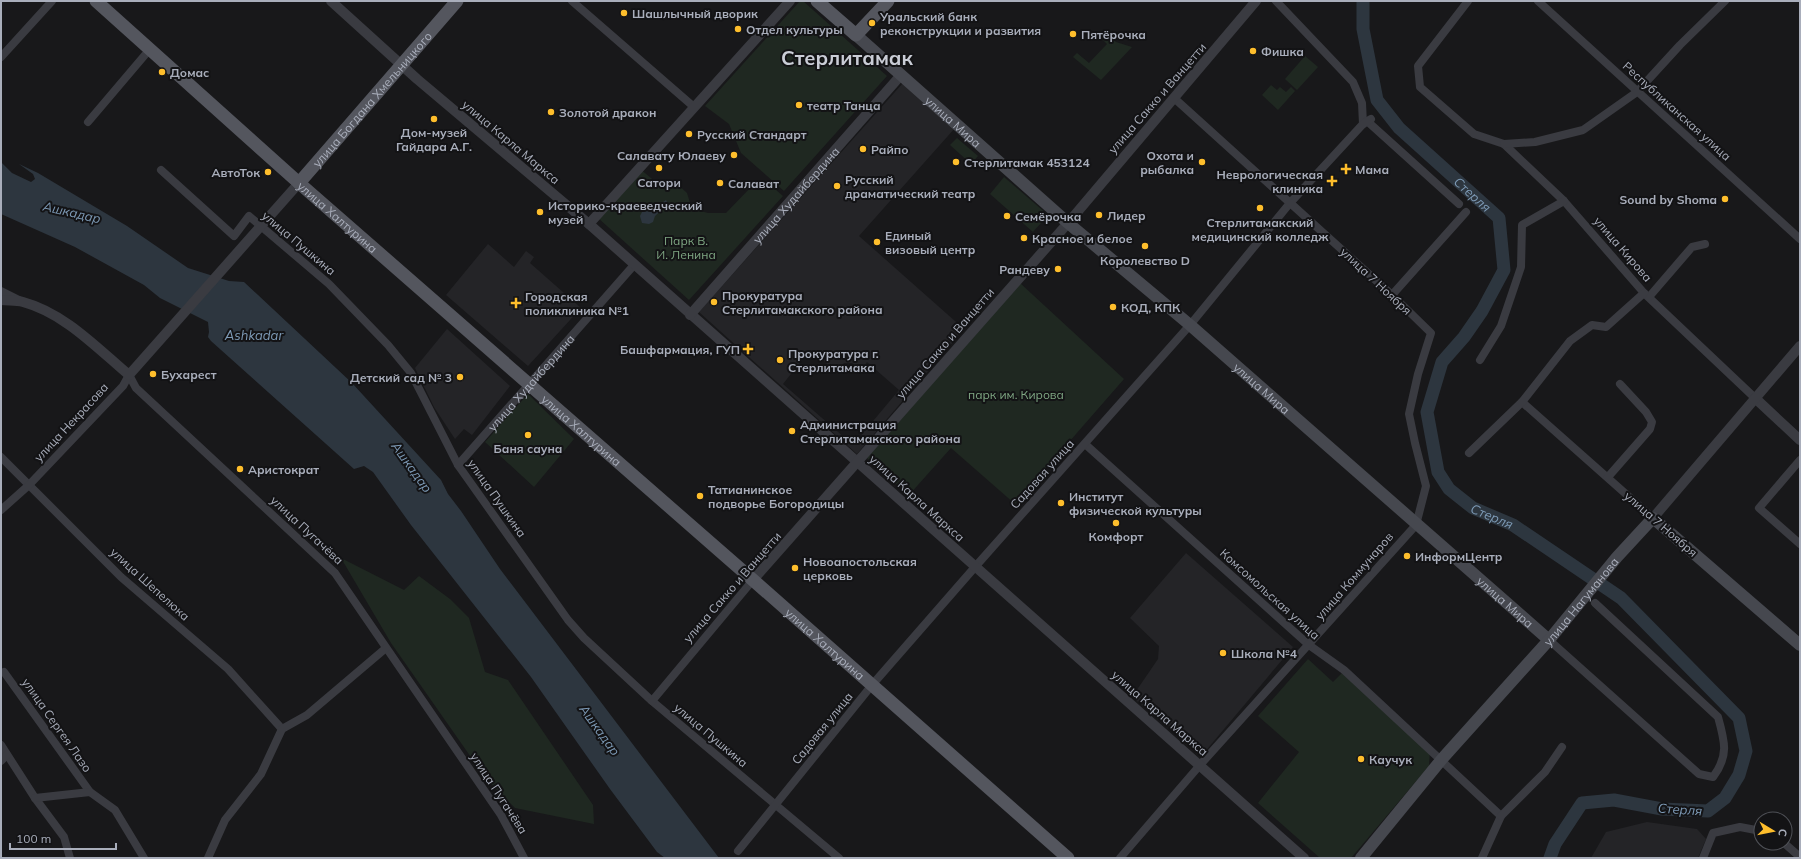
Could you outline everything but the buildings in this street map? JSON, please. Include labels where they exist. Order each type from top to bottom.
[{"type":"main road","name":"улица Халтурина","points":[[96,1],[299,183],[1068,858]]},
{"type":"main road","name":"улица Богдана Хмельницкого","points":[[299,183],[456,1]]},
{"type":"main road","name":"улица Мира","points":[[817,1],[1068,223],[1190,325],[1416,525],[1549,640]]},
{"type":"main road","points":[[854,33],[879,1]]},
{"type":"main road","points":[[854,33],[888,1]]},
{"type":"main road","name":"улица Нагуманова","points":[[1361,858],[1442,759],[1549,640],[1617,557],[1653,518]]},
{"type":"main road","name":"улица 7 Ноября","points":[[1653,518],[1800,645]]},
{"type":"street","points":[[1,57],[52,1]]},
{"type":"street","name":"улица Карла Маркса","points":[[332,1],[401,64],[589,224],[1304,858]]},
{"type":"street","points":[[572,1],[694,107]]},
{"type":"street","points":[[589,224],[790,1]]},
{"type":"street","name":"улица Сакко и Ванцетти","points":[[652,700],[753,580],[858,463],[1068,223],[1256,1]]},
{"type":"street","points":[[1276,1],[1354,82],[1367,121],[1459,204]]},
{"type":"street","name":"улица Кирова","points":[[1468,1],[1418,66],[1420,87],[1474,134],[1504,144],[1564,200],[1646,295],[1800,440]]},
{"type":"street","name":"Республиканская улица","points":[[1538,1],[1800,239]]},
{"type":"street","points":[[1504,144],[1535,142],[1583,130],[1637,92],[1680,45],[1725,1]]},
{"type":"street","points":[[88,122],[150,49]]},
{"type":"street","name":"улица Худайбердина","points":[[690,315],[901,75]]},
{"type":"street","name":"улица 7 Ноября","points":[[1174,98],[1392,295],[1431,333],[1418,374],[1409,414],[1414,443],[1426,486],[1416,525]]},
{"type":"street","name":"Садовая улица","points":[[738,851],[872,685],[1190,325],[1290,203],[1367,121]]},
{"type":"street","name":"улица Пушкина","points":[[161,170],[234,236],[249,216],[329,284],[388,345],[411,372],[458,465],[568,620],[584,638],[652,700],[839,858]]},
{"type":"street","name":"улица Богдана Хмельницкого","points":[[155,346],[299,183]]},
{"type":"street","points":[[1480,360],[1501,326],[1520,273],[1522,225],[1564,200]]},
{"type":"street","points":[[1392,295],[1466,212]]},
{"type":"street","points":[[1469,453],[1522,402],[1570,341],[1592,324],[1606,328],[1646,295],[1692,247],[1705,244]]},
{"type":"street","name":"улица Худайбердина","points":[[458,465],[634,264]]},
{"type":"street","name":"улица Пугачёва","points":[[1,291],[21,301],[46,310],[60,319],[129,375],[136,388],[335,573],[501,815],[524,858]]},
{"type":"street","name":"улица Пугачёва","points":[[1,300],[21,301]]},
{"type":"street","name":"улица Некрасова","points":[[1,510],[29,485],[123,386],[129,375],[155,346]]},
{"type":"street","name":"улица Нагуманова","points":[[1653,518],[1800,346]]},
{"type":"street","points":[[1608,477],[1650,429],[1652,422],[1646,412],[1620,384]]},
{"type":"street","name":"улица 7 Ноября","points":[[1522,402],[1653,518]]},
{"type":"street","name":"Комсомольская улица","points":[[1085,444],[1309,645],[1344,670],[1442,759],[1501,816]]},
{"type":"street","name":"улица Шепелюка","points":[[1,457],[121,577],[228,670],[282,729]]},
{"type":"street","points":[[1800,460],[1759,508],[1800,544]]},
{"type":"street","name":"улица Коммунаров","points":[[1120,858],[1200,765],[1416,525]]},
{"type":"street","name":"улица Мира","points":[[1549,640],[1699,774],[1713,778],[1721,766],[1725,753],[1723,734],[1718,717],[1595,603]]},
{"type":"street","points":[[208,858],[225,820],[261,774],[282,729],[307,715],[386,648]]},
{"type":"street","name":"улица Сергея Лазо","points":[[4,672],[90,792],[115,810],[144,858]]},
{"type":"street","points":[[1,745],[4,758],[64,837],[70,858]]},
{"type":"street","points":[[1482,858],[1501,816],[1545,772],[1562,748]]},
{"type":"street","points":[[35,798],[90,792]]},
{"type":"street","points":[[1703,858],[1713,832],[1740,826],[1753,829]]},
{"type":"street","points":[[1793,851],[1800,858]]},
{"type":"shaded area","points":[[903,83],[955,128],[859,236],[964,329],[857,454],[699,312]],"holes":[[[810,350],[836,371],[844,363],[852,363],[861,370],[867,362],[899,390],[853,445],[783,384]]]},
{"type":"shaded area","name":"Городская поликлиника №1","points":[[488,244],[514,267],[526,251],[534,257],[530,263],[581,308],[528,366],[446,295]]},
{"type":"shaded area","name":"Детский сад № 3","points":[[447,329],[510,386],[472,435],[464,429],[455,439],[434,407],[415,368]]},
{"type":"shaded area","name":"Школа №4","points":[[1186,553],[1293,647],[1203,754],[1132,697],[1158,659],[1159,646],[1130,618]]},
{"type":"shaded area","points":[[1647,822],[1697,829],[1706,839],[1698,858],[1591,858],[1606,832]]},
{"type":"green space","points":[[800,1],[803,1],[887,76],[784,191],[741,153],[729,124],[705,106]]},
{"type":"green space","points":[[1106,35],[1116,42],[1132,47],[1101,80],[1073,57],[1077,53],[1089,63],[1107,44],[1102,39]]},
{"type":"green space","points":[[1305,56],[1318,67],[1297,90],[1285,79]]},
{"type":"green space","points":[[1271,85],[1277,90],[1280,87],[1286,92],[1291,87],[1295,91],[1278,110],[1262,95]]},
{"type":"green space","points":[[957,138],[978,156],[971,164],[950,145]]},
{"type":"green space","name":"Парк В. И. Ленина","points":[[640,169],[662,187],[665,188],[674,181],[687,193],[692,209],[708,213],[726,213],[752,186],[768,183],[783,196],[689,300],[597,217]]},
{"type":"green space","points":[[1004,177],[1048,215],[1033,232],[990,194]]},
{"type":"green space","name":"парк им. Кирова","points":[[1020,283],[1124,379],[1015,504],[951,448],[909,495],[867,458]]},
{"type":"green space","points":[[528,394],[574,439],[534,487],[485,442]]},
{"type":"green space","points":[[341,558],[404,590],[419,576],[450,599],[469,618],[485,672],[508,680],[593,805],[594,824],[515,808],[487,780],[391,643]]},
{"type":"green space","name":"Каучук","points":[[1308,659],[1333,682],[1342,673],[1430,751],[1429,766],[1351,858],[1320,858],[1258,803],[1299,752],[1258,716]]},
{"type":"water","name":"Ashkadar","points":[[1,162],[12,173],[31,182],[35,179],[33,174],[19,164],[38,173],[127,226],[188,268],[229,281],[244,282],[352,383],[441,480],[448,494],[500,569],[719,858],[665,858],[657,852],[610,789],[531,677],[411,525],[373,472],[364,466],[354,469],[211,341],[208,337],[208,322],[160,298],[144,285],[75,247],[1,214]]},
{"type":"water","points":[[666,200],[668,204],[655,216],[653,222],[649,224],[642,223],[640,216],[642,212],[651,210]]},
{"type":"waterway","name":"Стерля","points":[[1363,1],[1363,29],[1377,100],[1399,128],[1499,218],[1504,270],[1482,311],[1464,337],[1442,362],[1427,412],[1438,472],[1449,489],[1473,508],[1513,525],[1621,598],[1739,718],[1746,751],[1739,775],[1725,798],[1708,811],[1662,809],[1614,800],[1582,803],[1555,844],[1550,858]]},
{"type":"place","name":"Шашлычный дворик","points":[[624,13]]},
{"type":"place","name":"Уральский банк реконструкции и развития","points":[[872,23]]},
{"type":"place","name":"Отдел культуры","points":[[738,29]]},
{"type":"place","name":"Пятёрочка","points":[[1073,34]]},
{"type":"place","name":"Фишка","points":[[1253,51]]},
{"type":"place","name":"Домас","points":[[162,72]]},
{"type":"place","name":"театр Танца","points":[[799,105]]},
{"type":"place","name":"Золотой дракон","points":[[551,112]]},
{"type":"place","name":"Дом-музей Гайдара А.Г.","points":[[434,119]]},
{"type":"place","name":"Русский Стандарт","points":[[689,134]]},
{"type":"place","name":"Райпо","points":[[863,149]]},
{"type":"place","name":"Салавату Юлаеву","points":[[734,155]]},
{"type":"place","name":"Стерлитамак 453124","points":[[956,162]]},
{"type":"place","name":"Охота и рыбалка","points":[[1202,162]]},
{"type":"place","name":"Сатори","points":[[659,168]]},
{"type":"place","name":"Мама","points":[[1346,169]]},
{"type":"place","name":"АвтоТок","points":[[268,172]]},
{"type":"place","name":"Неврологическая клиника","points":[[1332,181]]},
{"type":"place","name":"Салават","points":[[720,183]]},
{"type":"place","name":"Русский драматический театр","points":[[837,186]]},
{"type":"place","name":"Sound by Shoma","points":[[1725,199]]},
{"type":"place","name":"Стерлитамакский медицинский колледж","points":[[1260,208]]},
{"type":"place","name":"Историко-краеведческий музей","points":[[540,212]]},
{"type":"place","name":"Лидер","points":[[1099,215]]},
{"type":"place","name":"Семёрочка","points":[[1007,216]]},
{"type":"place","name":"Красное и белое","points":[[1024,238]]},
{"type":"place","name":"Единый визовый центр","points":[[877,242]]},
{"type":"place","name":"Королевство D","points":[[1145,246]]},
{"type":"place","name":"Рандеву","points":[[1058,269]]},
{"type":"place","name":"Прокуратура Стерлитамакского района","points":[[714,302]]},
{"type":"place","name":"Городская поликлиника №1","points":[[516,303]]},
{"type":"place","name":"КОД, КПК","points":[[1113,307]]},
{"type":"place","name":"Башфармация, ГУП","points":[[748,349]]},
{"type":"place","name":"Прокуратура г. Стерлитамака","points":[[780,360]]},
{"type":"place","name":"Бухарест","points":[[153,374]]},
{"type":"place","name":"Детский сад № 3","points":[[460,377]]},
{"type":"place","name":"Администрация Стерлитамакского района","points":[[792,431]]},
{"type":"place","name":"Баня сауна","points":[[528,435]]},
{"type":"place","name":"Аристократ","points":[[240,469]]},
{"type":"place","name":"Татианинское подворье Богородицы","points":[[700,496]]},
{"type":"place","name":"Институт физической культуры","points":[[1061,503]]},
{"type":"place","name":"Комфорт","points":[[1116,523]]},
{"type":"place","name":"ИнформЦентр","points":[[1407,556]]},
{"type":"place","name":"Новоапостольская церковь","points":[[795,568]]},
{"type":"place","name":"Школа №4","points":[[1223,653]]},
{"type":"place","name":"Каучук","points":[[1361,759]]},
{"type":"district","name":"Стерлитамак","points":[[847,57]]},
{"type":"water label","name":"Ашкадар","points":[[72,212]]},
{"type":"water label","name":"Ашкадар","points":[[412,467]]},
{"type":"water label","name":"Ашкадар","points":[[600,730]]}]
